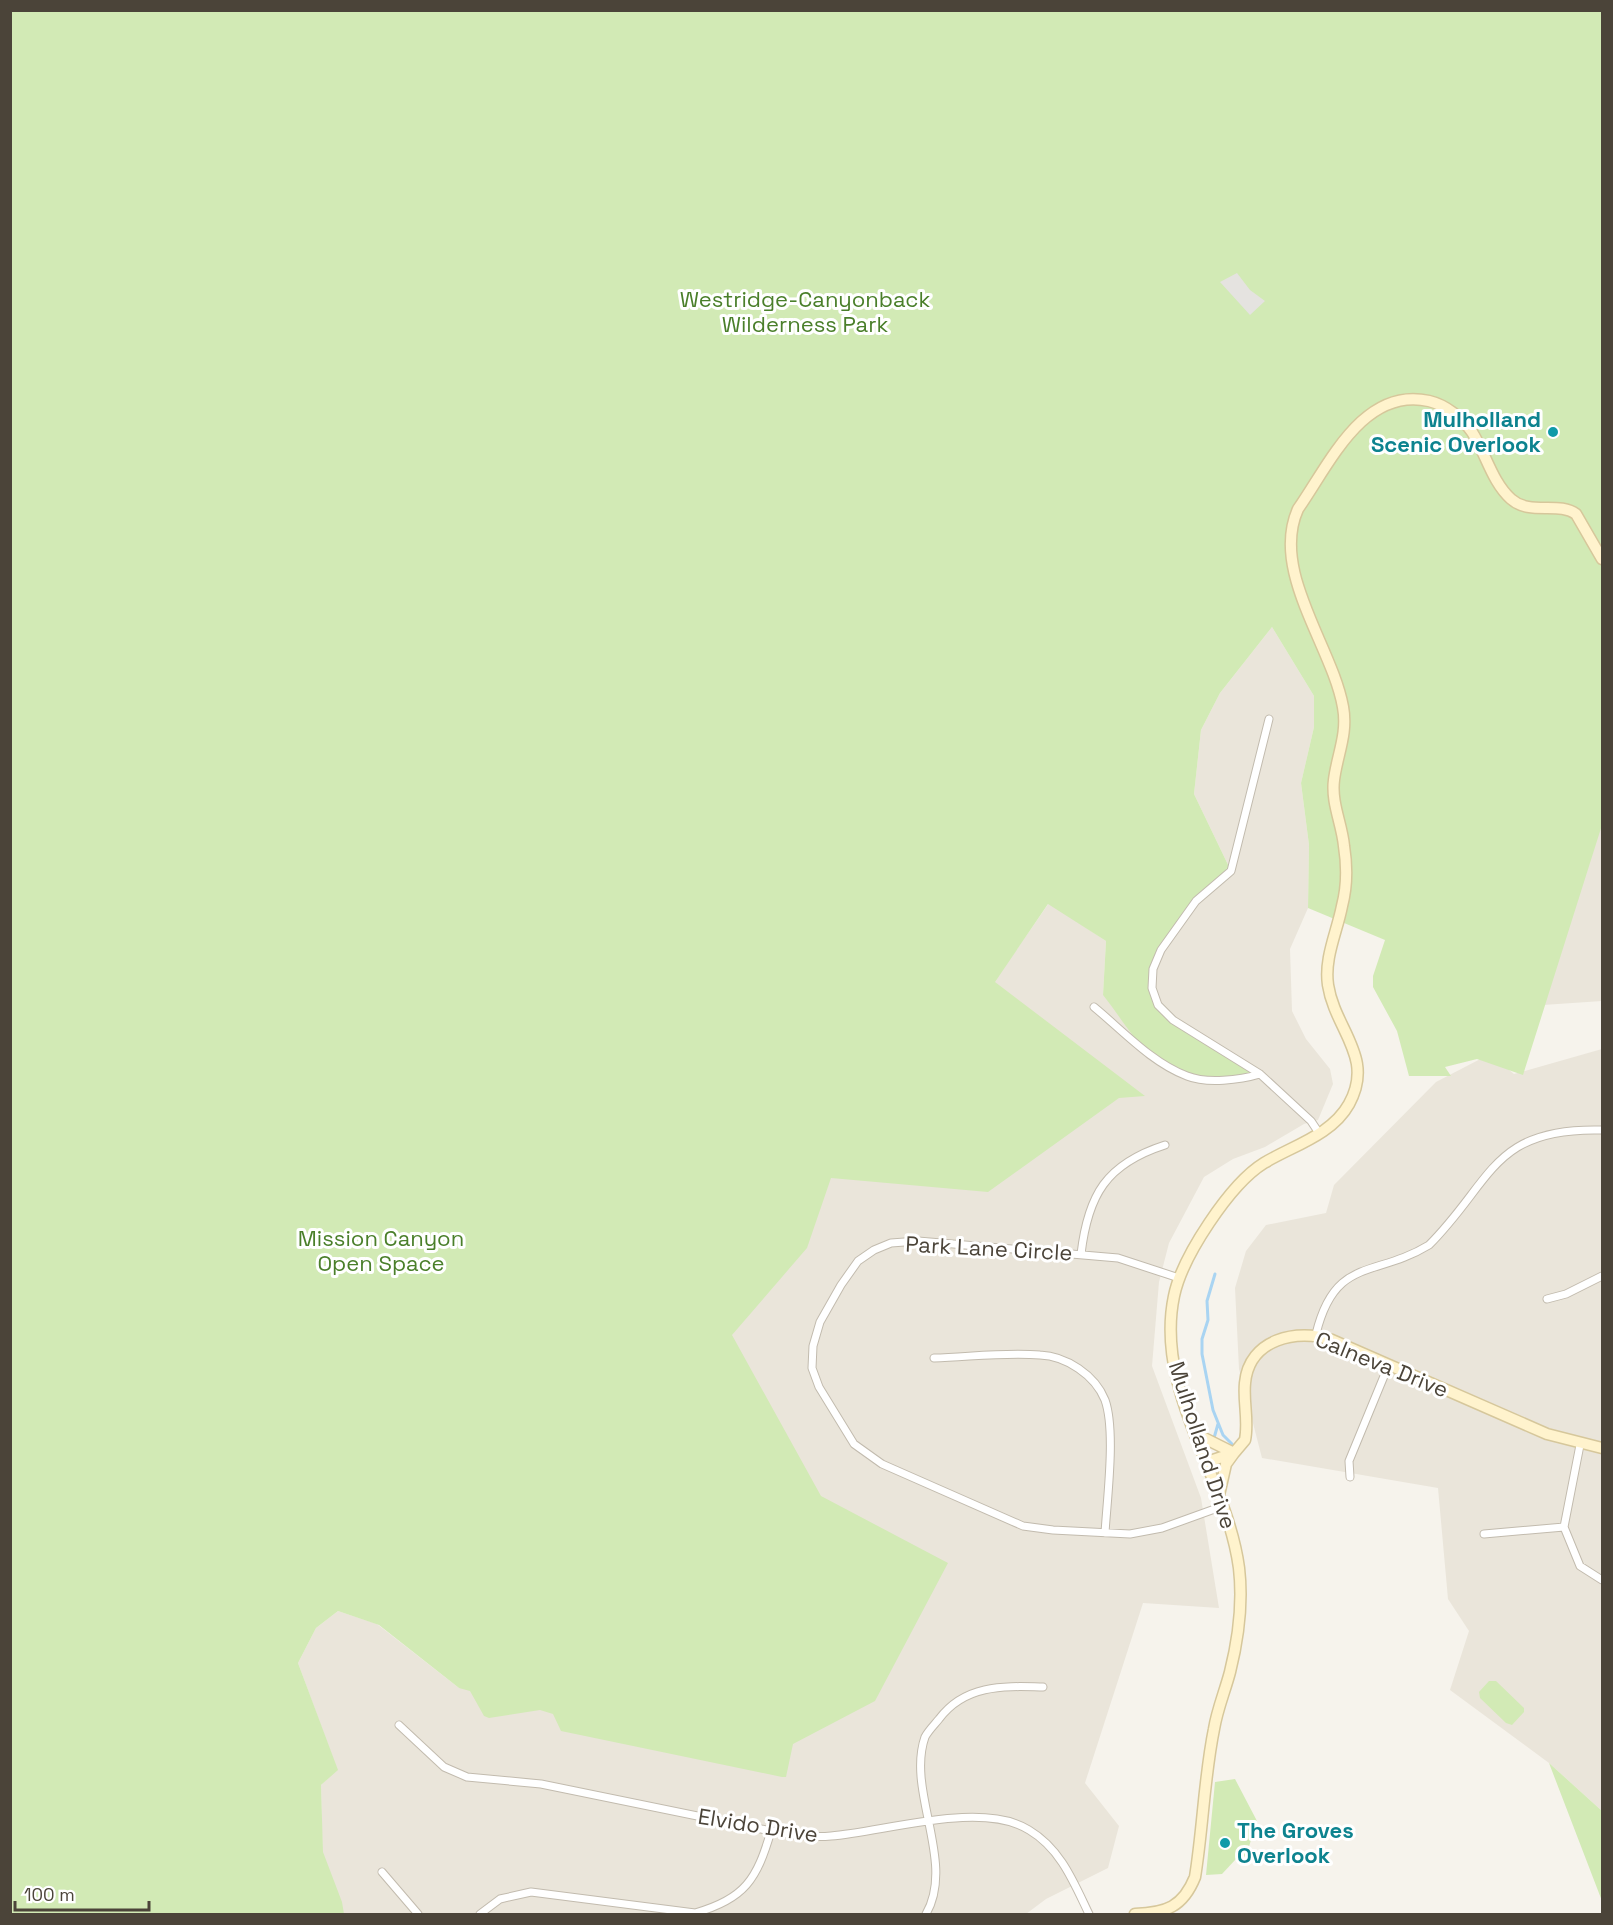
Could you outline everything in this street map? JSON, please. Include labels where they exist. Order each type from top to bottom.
[{"type":"main road","name":"Mulholland Drive","points":[[1136,1914],[1172,1909],[1189,1892],[1195,1877],[1214,1728],[1237,1639],[1239,1572],[1233,1533],[1179,1387],[1172,1352],[1170,1318],[1179,1278],[1194,1246],[1251,1172],[1319,1133],[1340,1117],[1350,1103],[1357,1085],[1358,1068],[1355,1052],[1332,1004],[1327,960],[1346,884],[1344,846],[1334,797],[1334,780],[1344,742],[1345,725],[1340,692],[1310,619],[1292,556],[1289,539],[1291,524],[1298,509],[1356,425],[1373,411],[1392,402],[1414,398],[1436,402],[1457,415],[1472,432],[1503,491],[1514,502],[1536,509],[1571,511],[1580,519],[1602,559]]},
{"type":"main road","name":"Calneva Drive","points":[[1221,1501],[1226,1464],[1245,1440],[1245,1379],[1253,1361],[1264,1348],[1282,1337],[1301,1333],[1316,1334],[1547,1434],[1602,1448]]},
{"type":"main road","points":[[1196,1434],[1234,1453]]},
{"type":"main road","points":[[1207,1462],[1234,1453]]},
{"type":"street","points":[[1269,719],[1231,871],[1196,901],[1161,950],[1153,969],[1152,988],[1158,1005],[1173,1020],[1260,1074],[1311,1121],[1319,1133]]},
{"type":"street","points":[[1094,1007],[1149,1053],[1188,1076],[1231,1081],[1260,1074]]},
{"type":"street","points":[[1316,1334],[1327,1302],[1337,1286],[1355,1272],[1417,1253],[1429,1245],[1504,1155],[1519,1145],[1555,1134],[1602,1130]]},
{"type":"street","points":[[1081,1254],[1084,1225],[1093,1198],[1112,1174],[1142,1152],[1165,1145]]},
{"type":"street","name":"Park Lane Circle","points":[[1179,1278],[1118,1258],[918,1241],[891,1243],[874,1250],[858,1262],[841,1285],[820,1322],[813,1346],[812,1368],[819,1387],[854,1444],[882,1464],[1023,1526],[1130,1534],[1162,1528],[1221,1501]]},
{"type":"street","points":[[1547,1299],[1566,1294],[1602,1276]]},
{"type":"street","points":[[934,1358],[1041,1354],[1063,1360],[1080,1369],[1094,1383],[1104,1399],[1109,1421],[1105,1533]]},
{"type":"street","points":[[1350,1476],[1349,1461],[1389,1364]]},
{"type":"street","points":[[1580,1444],[1564,1527],[1580,1566],[1602,1580]]},
{"type":"street","points":[[1484,1534],[1564,1527]]},
{"type":"street","points":[[926,1914],[936,1876],[921,1765],[926,1736],[943,1713],[971,1692],[1002,1686],[1043,1687]]},
{"type":"street","name":"Elvido Drive","points":[[399,1725],[444,1767],[467,1777],[541,1784],[771,1832],[805,1837],[831,1836],[963,1817],[990,1818],[1028,1829],[1052,1848],[1068,1869],[1089,1914]]},
{"type":"street","points":[[480,1914],[500,1899],[531,1892],[695,1913],[720,1906],[744,1890],[761,1867],[771,1832]]},
{"type":"street","points":[[382,1872],[418,1914]]},
{"type":"shaded area","points":[[1237,273],[1250,290],[1265,301],[1250,315],[1220,282]]},
{"type":"shaded area","points":[[1272,627],[1314,696],[1314,727],[1301,783],[1309,845],[1308,908],[1290,949],[1292,1011],[1306,1039],[1330,1069],[1333,1084],[1318,1120],[1304,1124],[1265,1147],[1233,1159],[1204,1177],[1169,1243],[1159,1282],[1152,1366],[1201,1498],[1219,1608],[1143,1603],[1085,1783],[1119,1826],[1108,1868],[1046,1899],[1026,1914],[339,1914],[323,1875],[321,1785],[337,1769],[298,1663],[316,1628],[338,1611],[377,1624],[459,1688],[818,1500],[729,1333],[830,1176],[1048,1143],[1132,1089],[994,982],[1049,903],[1106,941],[1103,995],[1173,1020],[1158,1005],[1152,988],[1153,969],[1196,901],[1231,871],[1194,794],[1201,730],[1220,693]]},
{"type":"shaded area","points":[[1602,820],[1602,1001],[1543,1005]]},
{"type":"shaded area","points":[[1602,1049],[1602,1811],[1549,1763],[1450,1690],[1469,1631],[1448,1599],[1438,1488],[1262,1458],[1239,1369],[1235,1288],[1246,1251],[1266,1225],[1326,1213],[1334,1185],[1436,1082],[1490,1054],[1514,1074]]},
{"type":"green space","points":[[10,11],[1602,11],[1602,825],[1523,1075],[1477,1059],[1445,1067],[1451,1076],[1409,1076],[1397,1031],[1373,987],[1373,976],[1385,940],[1308,908],[1309,845],[1301,783],[1314,727],[1314,696],[1272,627],[1220,693],[1201,730],[1194,794],[1231,871],[1204,896],[1174,930],[1155,967],[1153,986],[1158,1003],[1176,1022],[1204,1042],[1260,1074],[1231,1079],[1203,1078],[1176,1069],[1150,1054],[1103,995],[1106,941],[1048,904],[995,982],[1145,1096],[1119,1098],[988,1192],[831,1178],[807,1248],[732,1335],[821,1496],[948,1563],[875,1701],[793,1744],[786,1777],[782,1777],[561,1731],[553,1714],[540,1710],[489,1718],[484,1716],[470,1691],[459,1688],[379,1625],[338,1611],[316,1628],[298,1663],[338,1770],[321,1785],[323,1852],[342,1902],[344,1914],[11,1914]]},
{"type":"green space","points":[[1489,1681],[1496,1681],[1524,1708],[1524,1712],[1512,1725],[1506,1723],[1480,1698],[1479,1692]]},
{"type":"green space","points":[[1549,1763],[1602,1811],[1602,1901]]},
{"type":"green space","points":[[1235,1779],[1257,1821],[1246,1856],[1236,1859],[1222,1874],[1206,1875],[1215,1782]]},
{"type":"waterway","points":[[1215,1274],[1207,1301],[1208,1320],[1202,1339],[1202,1354],[1213,1410],[1223,1435],[1232,1444]]},
{"type":"waterway","points":[[1214,1438],[1218,1424]]},
{"type":"place","name":"Mulholland Scenic Overlook","points":[[1553,432]]},
{"type":"place","name":"The Groves Overlook","points":[[1225,1843]]},
{"type":"park label","name":"Westridge-Canyonback Wilderness Park","points":[[805,312]]},
{"type":"park label","name":"Mission Canyon Open Space","points":[[381,1250]]}]
